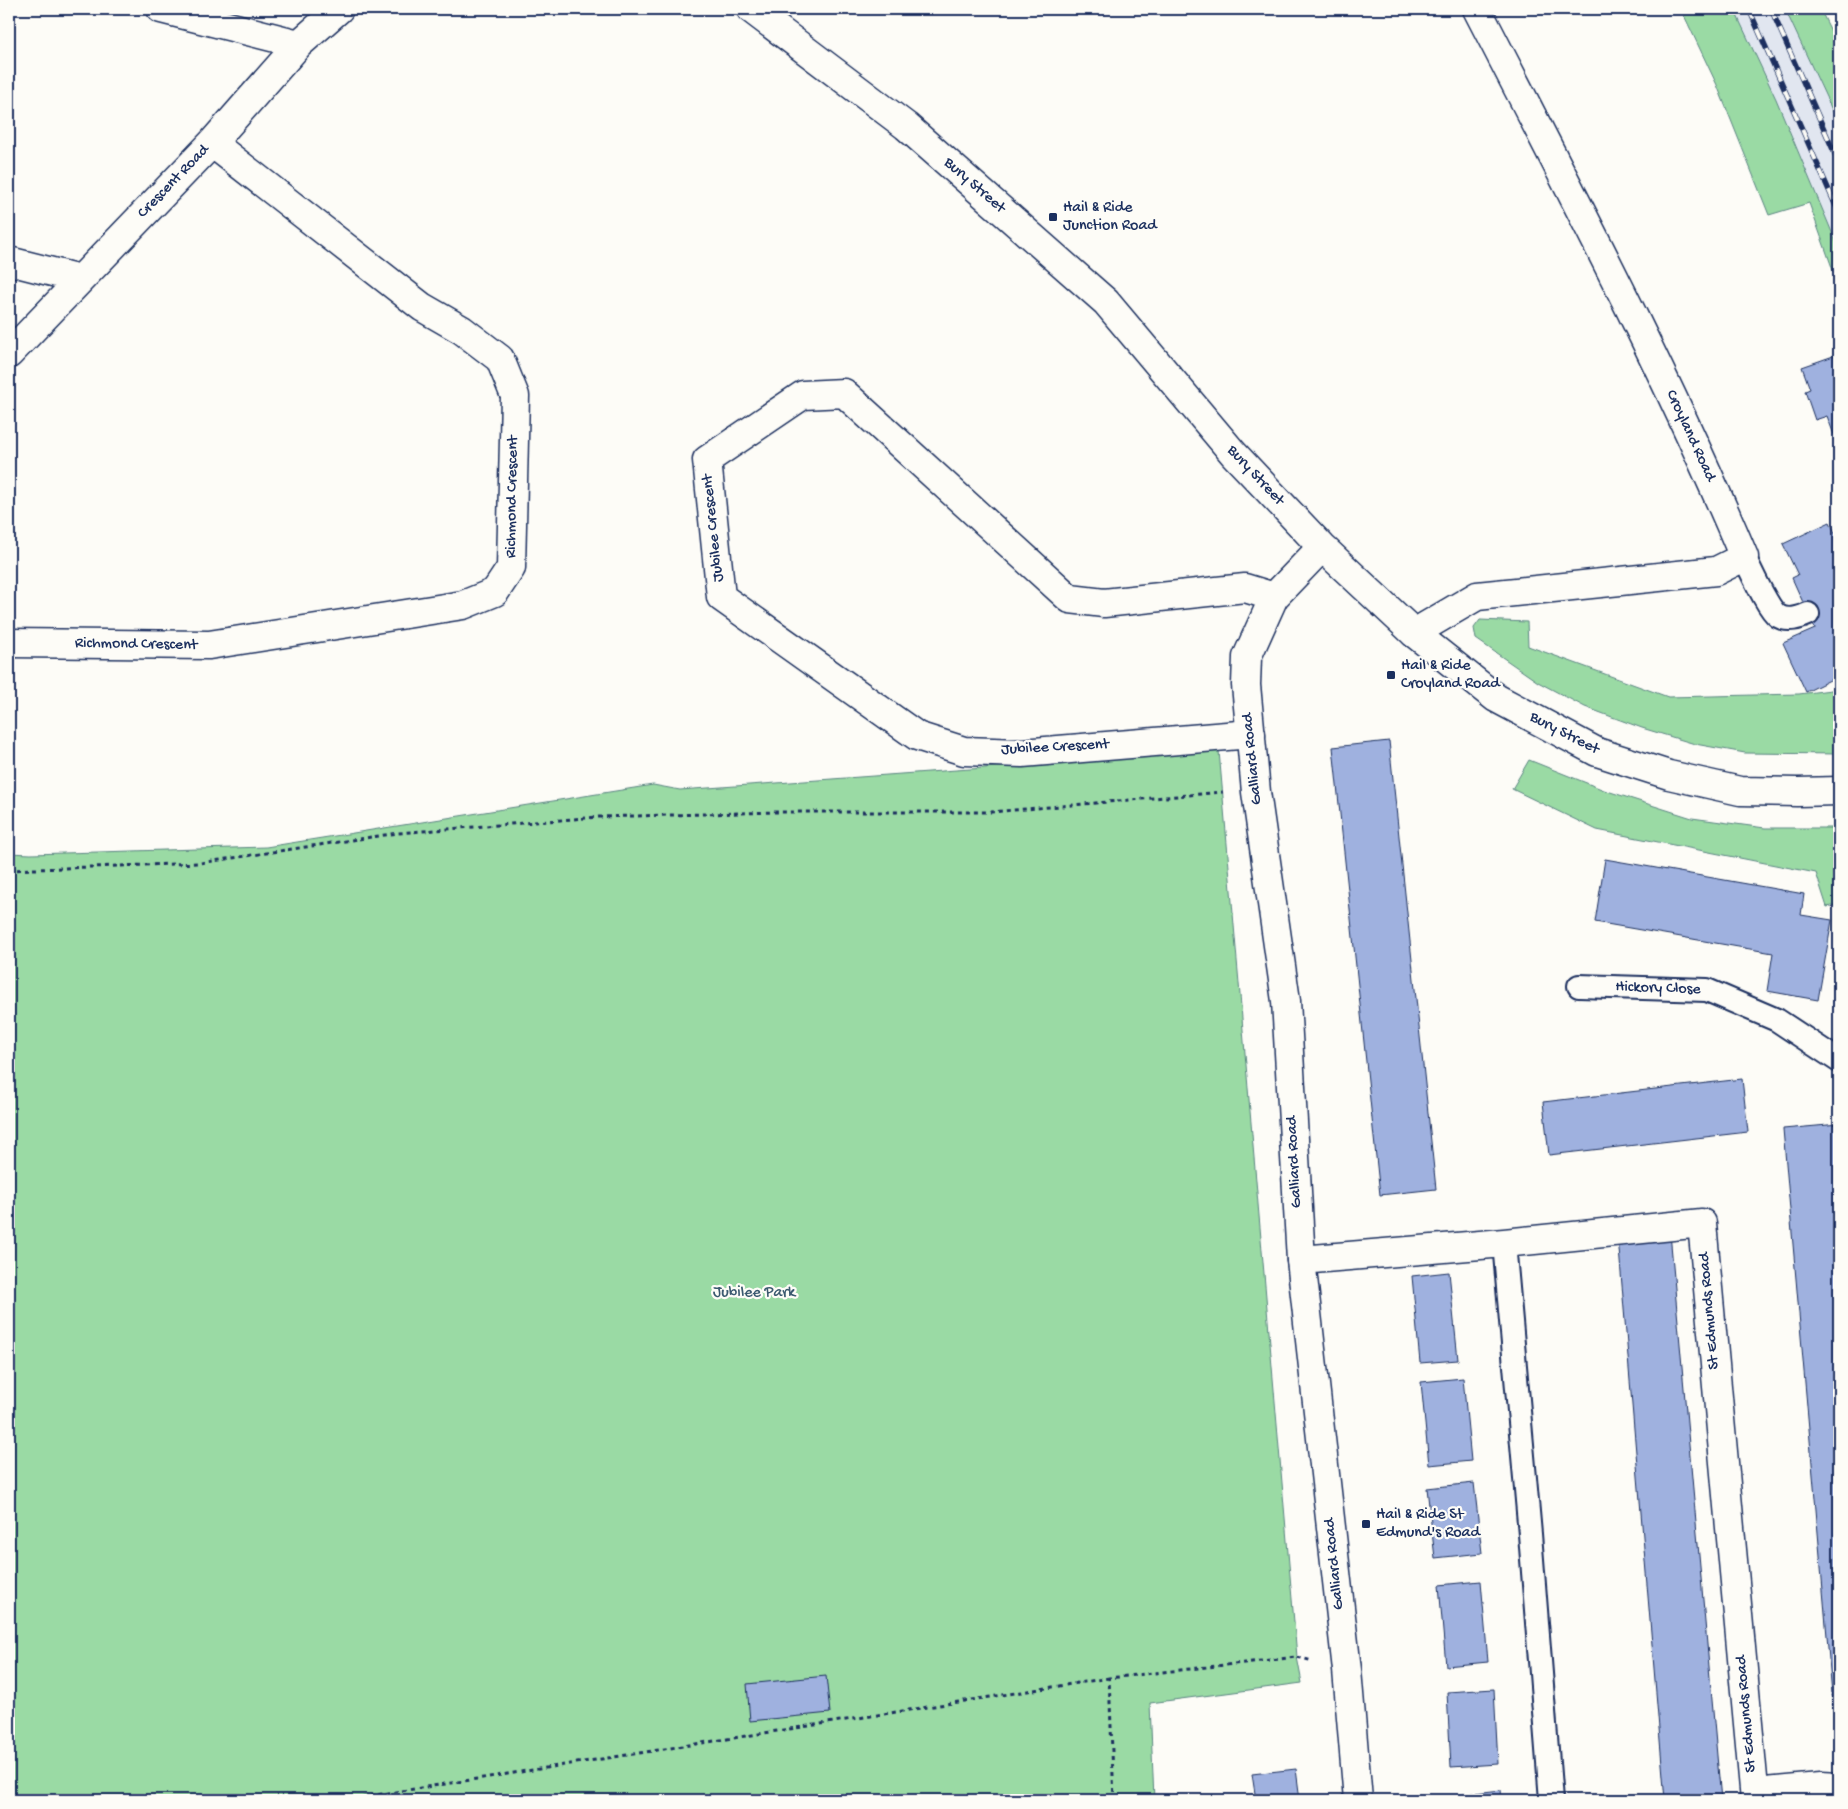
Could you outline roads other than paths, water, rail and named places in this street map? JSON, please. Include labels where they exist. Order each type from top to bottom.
[{"type":"street","points":[[161,9],[299,44]]},
{"type":"street","name":"Crescent Road","points":[[9,354],[212,143],[299,44],[338,9]]},
{"type":"street","name":"Bury Street","points":[[751,9],[906,126],[1106,302],[1233,453],[1322,547],[1414,634],[1496,698],[1597,752],[1669,775],[1740,791],[1839,791]]},
{"type":"street","name":"Croyland Road","points":[[1477,9],[1632,311],[1722,504],[1744,557]]},
{"type":"street","name":"Richmond Crescent","points":[[9,643],[209,645],[463,605],[495,592],[511,568],[515,396],[500,359],[462,330],[422,307],[212,143]]},
{"type":"street","points":[[9,261],[80,279]]},
{"type":"street","name":"Jubilee Crescent","points":[[1251,734],[1022,753],[964,751],[917,736],[721,596],[707,460],[803,395],[844,393],[1070,599],[1104,603],[1245,588],[1274,597]]},
{"type":"street","name":"Galliard Road","points":[[1322,547],[1274,597],[1248,657],[1246,685],[1256,792],[1286,1001],[1301,1260],[1347,1670],[1358,1800]]},
{"type":"street","points":[[1414,634],[1477,596],[1716,571],[1744,557]]},
{"type":"street","name":"St Edmunds Road","points":[[1301,1260],[1504,1243],[1702,1223],[1755,1797]]},
{"type":"street","points":[[1755,1797],[1820,1787],[1839,1788]]},
{"type":"lane","points":[[1744,557],[1777,616],[1788,620],[1808,614]]},
{"type":"lane","name":"Hickory Close","points":[[1579,986],[1708,990],[1777,1020],[1839,1061]]},
{"type":"lane","points":[[1504,1243],[1531,1544],[1551,1800]]},
{"type":"railway","points":[[1749,9],[1839,213]]},
{"type":"railway","points":[[1771,9],[1839,163]]},
{"type":"place","name":"Hail & Ride Junction Road","points":[[1053,217]]},
{"type":"place","name":"Hail & Ride Croyland Road","points":[[1391,675]]},
{"type":"place","name":"Hail & Ride St Edmund's Road","points":[[1366,1524]]},
{"type":"park label","name":"Jubilee Park","points":[[754,1293]]}]
